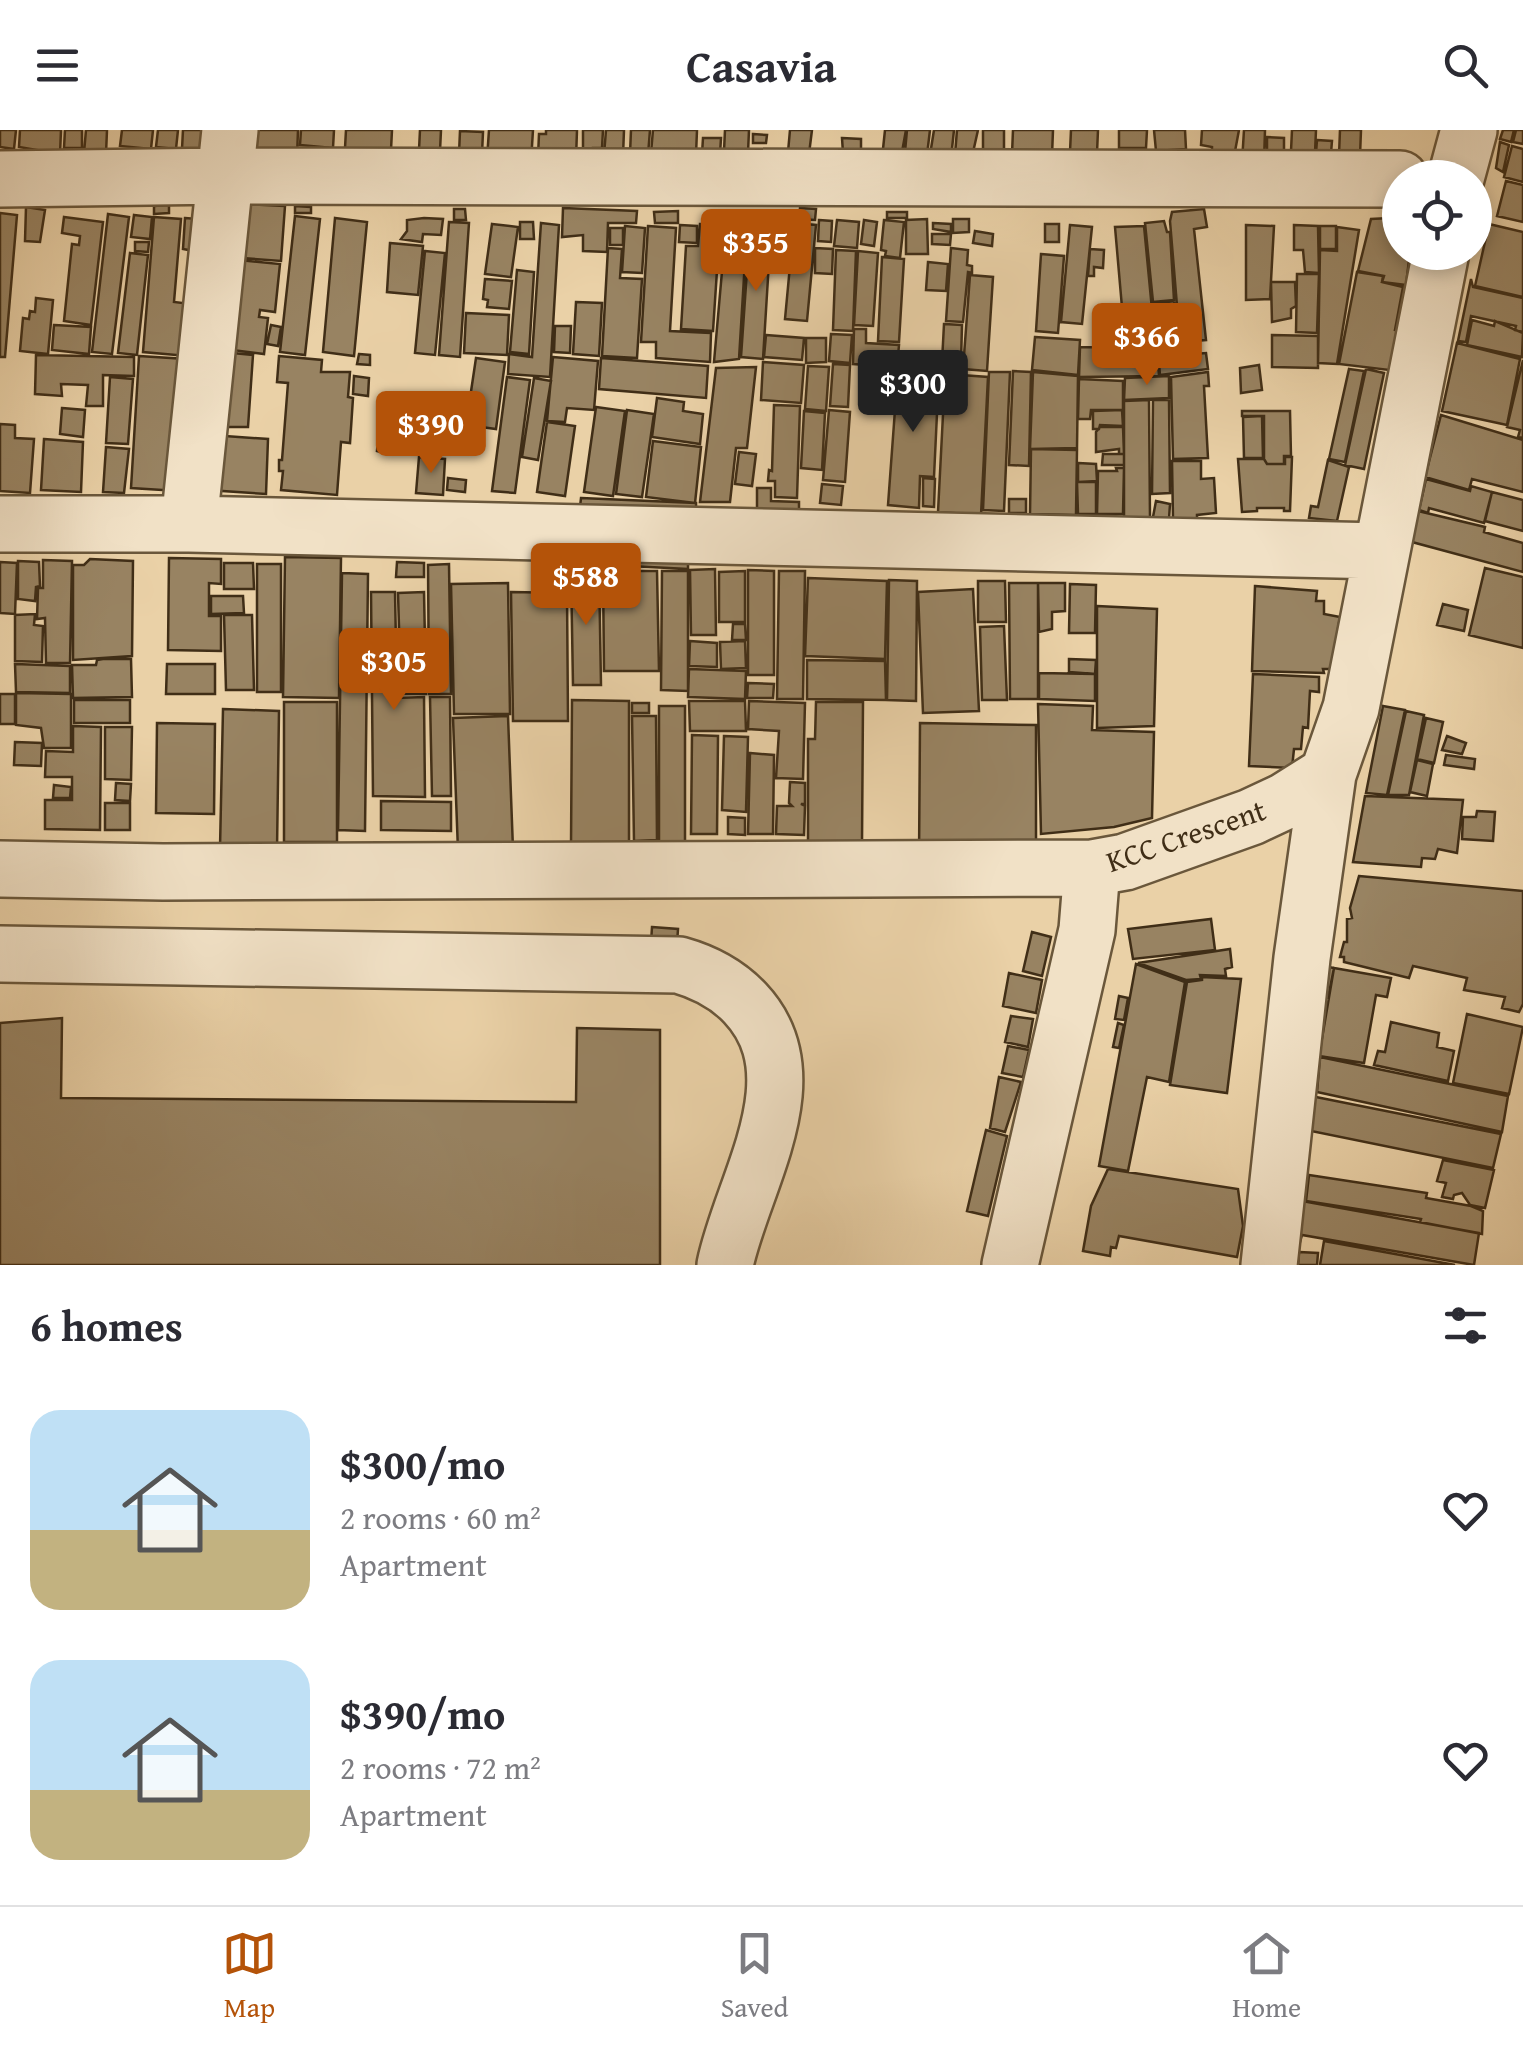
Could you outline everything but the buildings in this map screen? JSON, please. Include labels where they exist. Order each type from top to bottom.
[{"type":"street","points":[[1461,160],[1469,130]]},
{"type":"street","points":[[189,524],[229,153]]},
{"type":"street","points":[[0,180],[229,153],[1382,179]]},
{"type":"street","points":[[1269,1265],[1302,958],[1328,774],[1350,708],[1437,270]]},
{"type":"street","points":[[0,524],[189,524],[1382,550]]},
{"type":"street","name":"KCC Crescent","points":[[1010,1265],[1087,930],[1092,868],[1125,862],[1251,817],[1328,774]]},
{"type":"street","points":[[0,869],[163,872],[1092,868]]},
{"type":"street","points":[[0,954],[678,965],[702,972],[738,995],[759,1018],[775,1068],[772,1116],[725,1265]]}]
